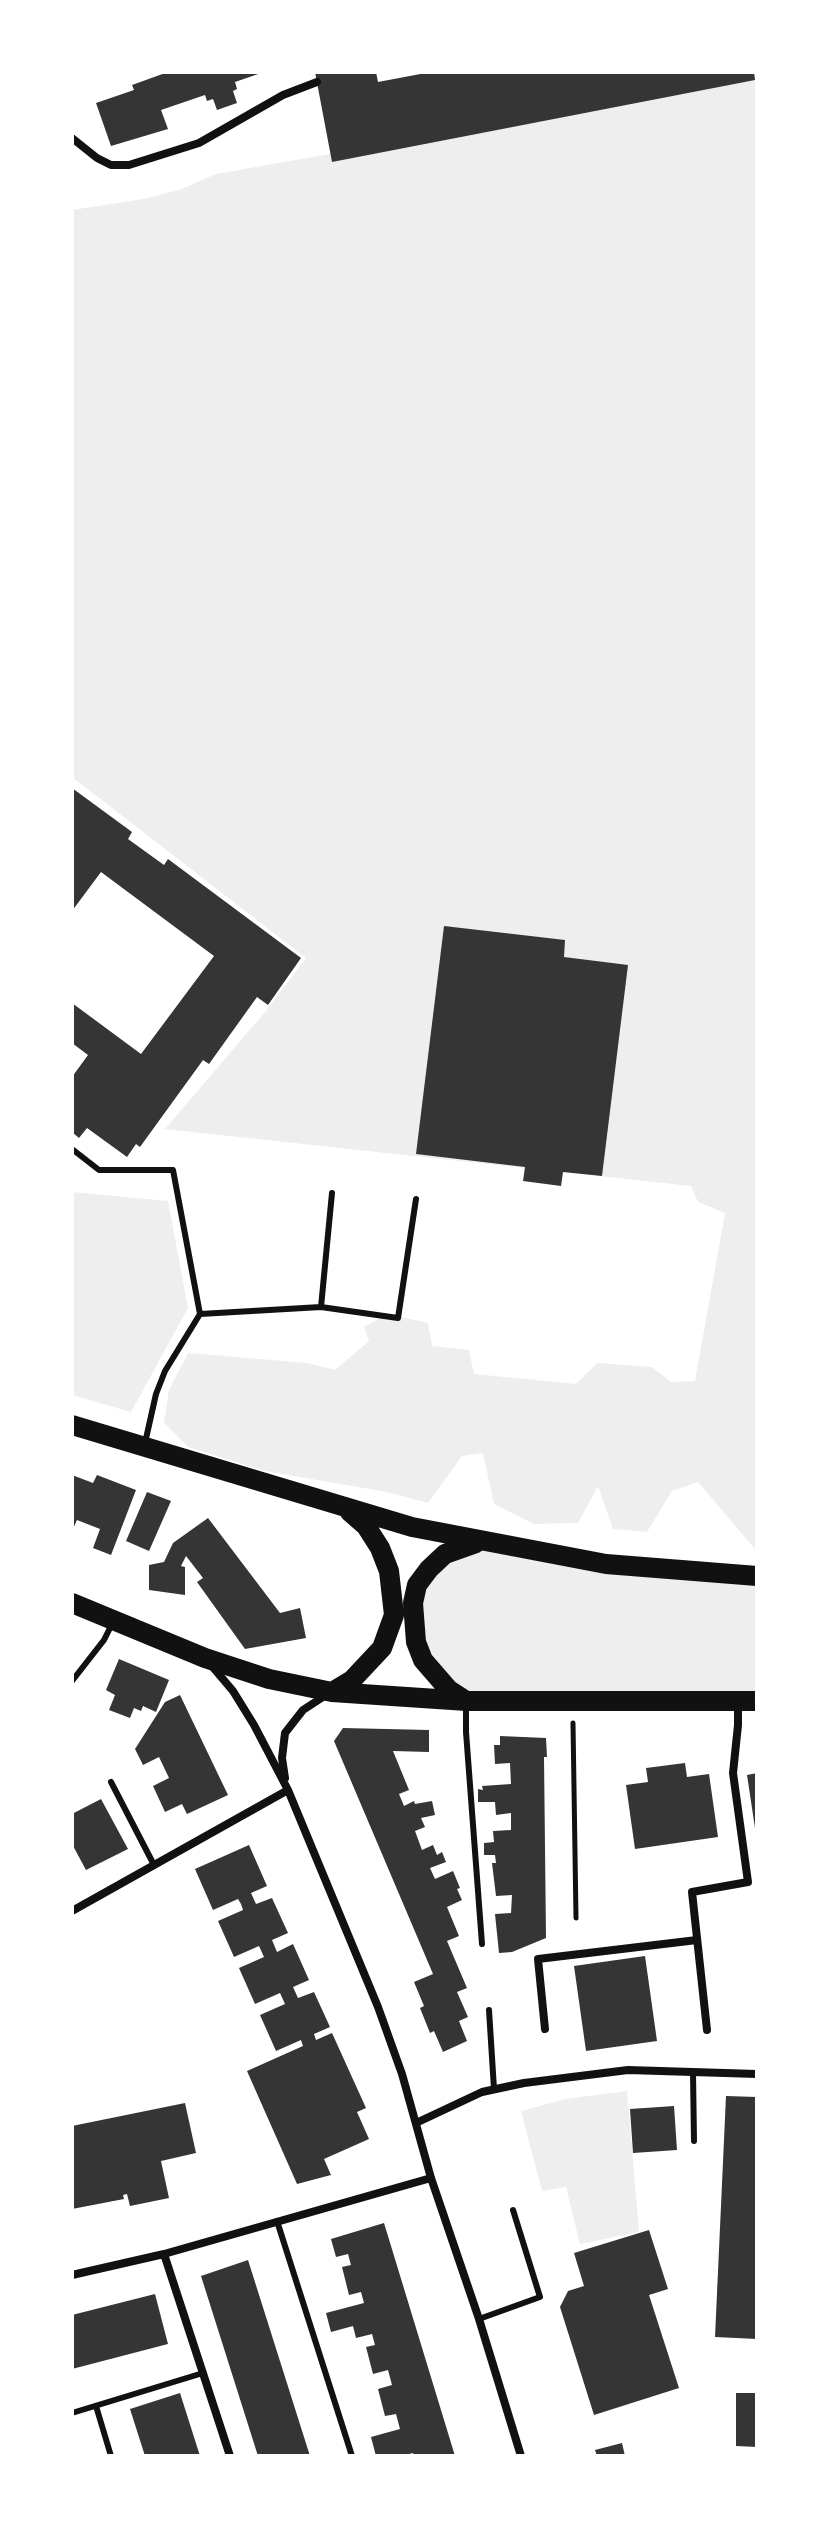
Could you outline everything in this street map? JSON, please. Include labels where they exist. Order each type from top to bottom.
[{"type":"highway","points":[[72,1425],[347,1509],[479,1542],[606,1564],[757,1576]]},
{"type":"highway","points":[[332,1692],[352,1680],[382,1648],[394,1615],[389,1571],[380,1548],[366,1526],[347,1509]]},
{"type":"highway","points":[[467,1701],[449,1690],[423,1660],[416,1642],[413,1603],[417,1585],[445,1554],[479,1542]]},
{"type":"highway","points":[[72,1603],[205,1658],[269,1679],[332,1692],[467,1701],[748,1701]]},
{"type":"street","points":[[72,138],[111,165],[129,165],[199,143],[283,95],[317,82]]},
{"type":"street","points":[[205,1658],[233,1691],[288,1790],[383,2019],[521,2456]]},
{"type":"street","points":[[288,1790],[282,1758],[285,1733],[303,1710],[332,1692]]},
{"type":"street","points":[[707,2030],[692,1892],[748,1882],[733,1773],[748,1701]]},
{"type":"street","points":[[72,1911],[288,1790]]},
{"type":"street","points":[[545,2029],[538,1959],[697,1940]]},
{"type":"street","points":[[416,2123],[468,2097],[494,2089],[628,2070],[757,2074]]},
{"type":"street","points":[[72,2275],[164,2254],[431,2178]]},
{"type":"street","points":[[164,2254],[230,2456]]},
{"type":"lane","points":[[72,1149],[99,1170],[173,1170],[200,1314],[165,1371],[144,1445]]},
{"type":"lane","points":[[321,1307],[332,1193]]},
{"type":"lane","points":[[200,1314],[321,1307],[398,1318],[416,1199]]},
{"type":"lane","points":[[72,1681],[104,1640],[114,1620]]},
{"type":"lane","points":[[467,1701],[466,1732],[482,1944]]},
{"type":"lane","points":[[111,1782],[154,1865]]},
{"type":"lane","points":[[489,2010],[494,2089]]},
{"type":"lane","points":[[693,2072],[694,2141]]},
{"type":"lane","points":[[479,2319],[540,2297],[513,2210]]},
{"type":"lane","points":[[277,2221],[352,2456]]},
{"type":"lane","points":[[72,2413],[203,2373]]},
{"type":"lane","points":[[96,2406],[111,2456]]},
{"type":"path","points":[[573,1701],[576,1918]]},
{"type":"shaded area","points":[[757,79],[757,1548],[698,1482],[672,1491],[647,1532],[613,1529],[598,1486],[578,1523],[534,1524],[494,1504],[483,1453],[462,1456],[428,1503],[387,1492],[265,1471],[188,1447],[164,1423],[169,1390],[188,1353],[307,1363],[335,1370],[369,1341],[364,1327],[388,1314],[428,1323],[432,1346],[469,1350],[474,1374],[576,1384],[597,1363],[652,1367],[671,1382],[695,1381],[725,1213],[698,1202],[691,1186],[165,1129],[265,1012],[306,958],[72,777],[72,210],[179,190],[216,174]]},
{"type":"shaded area","points":[[72,1192],[168,1201],[188,1308],[131,1412],[72,1395]]},
{"type":"shaded area","points":[[461,1546],[757,1571],[757,1701],[467,1701],[416,1642],[429,1569]]},
{"type":"shaded area","points":[[627,2091],[639,2232],[580,2244],[566,2187],[542,2191],[521,2111],[566,2099]]},
{"type":"building","points":[[168,72],[264,72],[235,82],[237,89],[233,91],[237,103],[217,110],[213,99],[207,101],[205,95],[161,110],[168,129],[111,146],[96,103],[134,90],[132,85]]},
{"type":"building","points":[[315,72],[376,72],[378,82],[431,72],[754,72],[755,80],[332,162]]},
{"type":"building","points":[[72,788],[132,832],[128,839],[164,865],[168,859],[301,958],[268,1005],[257,997],[209,1064],[203,1060],[140,1147],[136,1144],[127,1157],[87,1128],[79,1138],[72,1132],[72,1077],[88,1055],[72,1043],[72,1003],[141,1054],[214,956],[101,872],[72,911]]},
{"type":"building","points":[[444,926],[565,940],[564,957],[628,965],[602,1176],[563,1172],[561,1186],[523,1181],[525,1167],[416,1154]]},
{"type":"building","points":[[72,1475],[93,1483],[97,1475],[136,1490],[111,1555],[93,1548],[100,1529],[77,1520],[72,1531]]},
{"type":"building","points":[[147,1492],[171,1501],[149,1551],[126,1541]]},
{"type":"building","points":[[208,1518],[280,1613],[300,1608],[306,1638],[245,1649],[197,1582],[203,1578],[186,1556],[181,1566],[185,1567],[185,1595],[149,1590],[149,1565],[164,1562],[173,1543]]},
{"type":"building","points":[[119,1659],[169,1680],[156,1712],[143,1706],[141,1711],[134,1708],[130,1718],[109,1710],[115,1695],[106,1690]]},
{"type":"building","points":[[180,1695],[228,1795],[187,1814],[182,1804],[165,1812],[153,1786],[169,1778],[159,1757],[143,1765],[135,1749],[165,1702]]},
{"type":"building","points":[[343,1728],[429,1730],[429,1752],[393,1751],[409,1790],[399,1794],[404,1806],[414,1801],[415,1804],[432,1801],[435,1815],[421,1818],[425,1827],[415,1831],[422,1850],[433,1845],[437,1855],[442,1852],[446,1862],[430,1868],[435,1879],[453,1871],[462,1900],[447,1907],[459,1936],[447,1941],[467,1988],[457,1992],[468,2017],[459,2021],[467,2041],[443,2052],[434,2031],[430,2033],[414,1982],[433,1974],[334,1741]]},
{"type":"building","points":[[500,1736],[546,1738],[547,1757],[544,1757],[546,1938],[512,1952],[499,1953],[495,1914],[511,1913],[512,1895],[496,1896],[492,1863],[496,1863],[495,1855],[484,1855],[484,1843],[494,1842],[493,1831],[511,1830],[511,1813],[496,1815],[495,1802],[478,1802],[478,1789],[511,1784],[510,1763],[495,1764],[494,1745],[500,1745]]},
{"type":"building","points":[[685,1763],[687,1777],[709,1774],[718,1837],[635,1849],[626,1785],[648,1782],[646,1768]]},
{"type":"building","points":[[757,1773],[757,1828],[755,1828],[747,1775]]},
{"type":"building","points":[[101,1799],[128,1849],[86,1870],[72,1844],[72,1814]]},
{"type":"building","points":[[249,1845],[267,1886],[251,1893],[256,1904],[272,1898],[288,1933],[272,1940],[277,1952],[293,1944],[309,1980],[293,1987],[298,1998],[314,1992],[330,2027],[314,2034],[316,2040],[332,2033],[366,2108],[357,2112],[369,2139],[324,2159],[331,2175],[297,2184],[247,2071],[303,2046],[301,2040],[276,2051],[260,2015],[285,2004],[280,1993],[255,2004],[239,1968],[264,1957],[259,1946],[234,1957],[218,1921],[243,1910],[241,1904],[238,1899],[213,1910],[195,1869]]},
{"type":"building","points":[[645,1956],[657,2041],[586,2051],[574,1966]]},
{"type":"building","points":[[726,2096],[757,2097],[757,2339],[715,2337]]},
{"type":"building","points":[[185,2103],[196,2153],[161,2161],[169,2198],[130,2206],[127,2194],[123,2195],[124,2199],[72,2209],[72,2126]]},
{"type":"building","points":[[674,2106],[677,2150],[633,2153],[630,2109]]},
{"type":"building","points":[[384,2223],[455,2456],[414,2456],[413,2453],[376,2456],[371,2437],[400,2429],[396,2414],[385,2416],[378,2389],[392,2385],[388,2370],[373,2374],[366,2347],[375,2345],[372,2334],[356,2338],[353,2326],[331,2332],[326,2313],[364,2303],[361,2292],[349,2295],[342,2267],[351,2265],[348,2254],[336,2257],[331,2239]]},
{"type":"building","points":[[649,2230],[668,2289],[649,2295],[679,2388],[594,2415],[560,2307],[568,2291],[584,2286],[574,2253]]},
{"type":"building","points":[[248,2260],[310,2456],[258,2456],[201,2276]]},
{"type":"building","points":[[155,2294],[168,2344],[72,2369],[72,2315]]},
{"type":"building","points":[[180,2393],[200,2456],[145,2456],[130,2409]]},
{"type":"building","points":[[736,2393],[757,2393],[757,2447],[736,2446]]},
{"type":"building","points":[[622,2443],[625,2456],[597,2456],[595,2450]]}]
